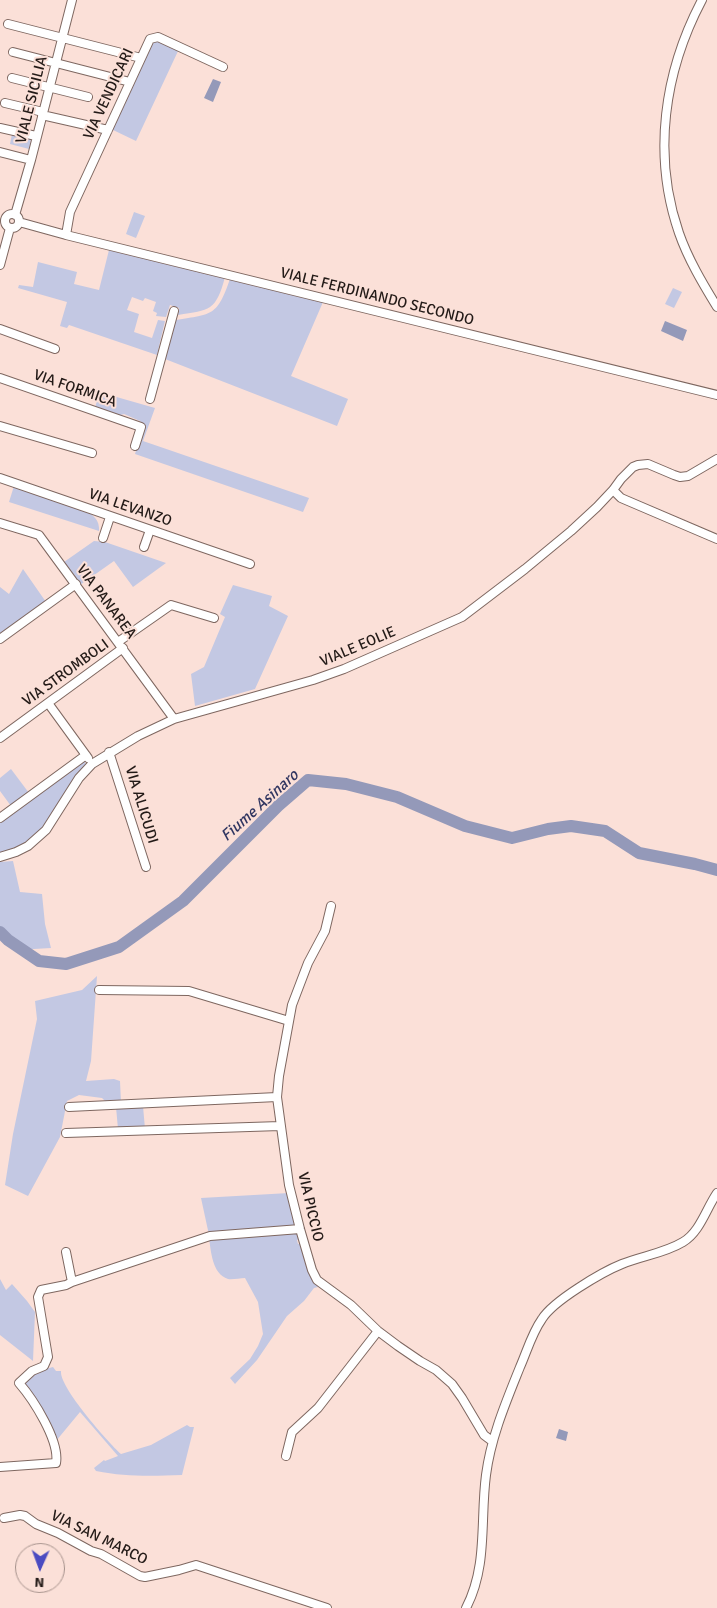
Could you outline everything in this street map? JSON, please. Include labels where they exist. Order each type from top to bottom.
[{"type":"street","name":"VIALE SICILIA","points":[[17,219],[18,206],[72,0]]},
{"type":"street","points":[[702,0],[681,45],[674,70],[665,116],[665,165],[670,199],[679,234],[687,253],[717,307]]},
{"type":"street","points":[[8,24],[141,58]]},
{"type":"street","name":"VIA VENDICARI","points":[[66,236],[70,212],[150,39],[158,37],[223,67]]},
{"type":"street","points":[[13,52],[130,82]]},
{"type":"street","points":[[12,78],[88,97]]},
{"type":"street","points":[[5,102],[108,130]]},
{"type":"street","points":[[0,128],[36,136]]},
{"type":"street","points":[[0,152],[31,160]]},
{"type":"street","points":[[9,215],[17,219],[17,227],[10,228],[6,226],[3,218],[9,215]]},
{"type":"street","name":"VIALE FERDINANDO SECONDO","points":[[17,219],[30,226],[66,236],[717,395]]},
{"type":"street","points":[[0,265],[10,228]]},
{"type":"street","points":[[150,399],[174,311]]},
{"type":"street","points":[[0,329],[55,349]]},
{"type":"street","name":"VIA FORMICA","points":[[0,378],[142,426],[135,446]]},
{"type":"street","points":[[0,426],[92,453]]},
{"type":"street","name":"VIALE EOLIE","points":[[0,857],[28,846],[46,830],[80,778],[92,764],[138,736],[174,719],[312,680],[462,617],[572,531],[597,508],[621,478],[633,467],[648,464],[680,477],[688,476],[717,460]]},
{"type":"street","name":"VIA LEVANZO","points":[[0,478],[250,564]]},
{"type":"street","points":[[613,490],[621,498],[717,540]]},
{"type":"street","points":[[102,538],[110,516]]},
{"type":"street","name":"VIA PANAREA","points":[[1,525],[39,535],[174,719]]},
{"type":"street","points":[[144,547],[150,530]]},
{"type":"street","points":[[0,639],[76,584]]},
{"type":"street","name":"VIA STROMBOLI","points":[[0,738],[48,703],[171,605],[214,618]]},
{"type":"street","points":[[48,703],[92,764]]},
{"type":"street","name":"VIA ALICUDI","points":[[110,752],[146,866]]},
{"type":"street","points":[[0,818],[86,755]]},
{"type":"street","name":"VIA PICCIO","points":[[331,906],[325,930],[308,963],[292,1005],[277,1097],[290,1185],[312,1270],[317,1280],[352,1305],[378,1330],[420,1361],[436,1370],[452,1384],[484,1435],[492,1441]]},
{"type":"street","points":[[99,990],[189,991],[289,1021]]},
{"type":"street","points":[[68,1107],[277,1097]]},
{"type":"street","points":[[66,1133],[280,1126]]},
{"type":"street","points":[[466,1608],[478,1578],[486,1475],[492,1441],[502,1411],[531,1341],[546,1312],[552,1306],[596,1278],[622,1264],[669,1249],[683,1242],[696,1228],[717,1193]]},
{"type":"street","points":[[0,1466],[56,1463],[58,1456],[44,1420],[29,1395],[19,1383],[32,1370],[44,1366],[48,1357],[38,1297],[41,1290],[66,1285],[210,1236],[300,1229]]},
{"type":"street","points":[[66,1252],[72,1282]]},
{"type":"street","points":[[286,1456],[292,1432],[318,1408],[378,1330]]},
{"type":"street","name":"VIA SAN MARCO","points":[[4,1518],[25,1516],[36,1524],[101,1554],[140,1576],[145,1577],[196,1565],[327,1608]]},
{"type":"shaded area","points":[[155,39],[179,49],[136,141],[111,129]]},
{"type":"shaded area","points":[[213,79],[221,82],[213,102],[204,98]]},
{"type":"shaded area","points":[[12,134],[31,139],[29,149],[10,144]]},
{"type":"shaded area","points":[[134,212],[145,216],[136,238],[126,234]]},
{"type":"shaded area","points":[[109,250],[225,277],[222,288],[215,303],[205,310],[178,315],[179,308],[170,305],[166,317],[156,316],[157,313],[153,311],[156,302],[145,298],[143,301],[132,297],[127,310],[139,314],[134,332],[152,338],[158,320],[165,321],[157,355],[69,325],[67,328],[60,326],[67,302],[18,288],[19,285],[33,287],[38,262],[77,272],[74,284],[99,290]]},
{"type":"shaded area","points":[[230,279],[323,302],[291,376],[348,399],[337,426],[165,359],[176,320],[212,311],[221,300]]},
{"type":"shaded area","points":[[673,288],[682,292],[674,308],[665,304]]},
{"type":"shaded area","points":[[665,321],[687,330],[683,341],[661,331]]},
{"type":"shaded area","points":[[99,392],[155,408],[143,441],[309,498],[303,512],[135,454],[144,426],[140,421],[124,414],[117,416],[95,408]]},
{"type":"shaded area","points":[[14,486],[85,510],[97,521],[99,531],[9,502]]},
{"type":"shaded area","points":[[94,541],[105,542],[166,563],[133,587],[114,561],[80,585],[64,562]]},
{"type":"shaded area","points":[[23,569],[46,602],[0,635],[0,587],[9,594]]},
{"type":"shaded area","points":[[233,585],[272,596],[269,606],[288,616],[255,689],[195,706],[191,674],[204,667],[225,617],[220,614]]},
{"type":"shaded area","points":[[81,762],[85,762],[86,765],[48,822],[29,841],[16,849],[0,854],[0,822]]},
{"type":"shaded area","points":[[11,769],[29,793],[11,806],[0,791],[0,778]]},
{"type":"shaded area","points":[[13,861],[20,892],[42,894],[45,924],[51,948],[17,950],[0,938],[0,862]]},
{"type":"shaded area","points":[[97,976],[91,1061],[86,1081],[114,1079],[120,1081],[121,1103],[106,1102],[102,1098],[79,1095],[67,1101],[60,1137],[28,1196],[5,1185],[13,1134],[37,1019],[35,1001],[82,990]]},
{"type":"shaded area","points":[[143,1106],[145,1129],[118,1129],[116,1107]]},
{"type":"shaded area","points":[[289,1193],[296,1225],[292,1228],[209,1235],[201,1198]]},
{"type":"shaded area","points":[[296,1232],[301,1238],[297,1240],[298,1244],[302,1243],[318,1287],[314,1288],[304,1301],[287,1316],[257,1360],[235,1384],[230,1378],[250,1359],[263,1334],[258,1302],[245,1278],[228,1279],[215,1267],[209,1238]]},
{"type":"shaded area","points":[[0,1279],[6,1290],[12,1284],[35,1312],[33,1361],[0,1335]]},
{"type":"shaded area","points":[[53,1367],[56,1371],[61,1371],[62,1379],[76,1401],[96,1427],[121,1454],[151,1445],[187,1425],[194,1427],[182,1475],[128,1475],[96,1471],[94,1468],[104,1460],[118,1456],[80,1412],[56,1441],[22,1383],[31,1373]]},
{"type":"shaded area","points":[[559,1429],[568,1432],[566,1441],[556,1438]]},
{"type":"waterway","name":"Fiume Asinaro","points":[[0,932],[8,940],[39,961],[66,964],[119,947],[183,901],[278,806],[308,780],[346,784],[397,797],[465,826],[512,838],[548,829],[571,826],[605,831],[639,853],[717,870]]}]
